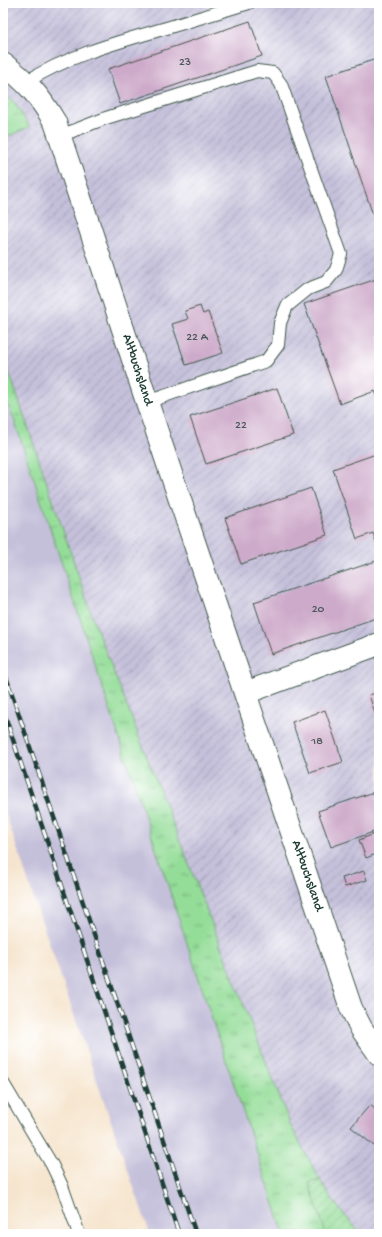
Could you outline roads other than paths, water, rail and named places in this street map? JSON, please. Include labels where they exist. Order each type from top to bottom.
[{"type":"street","name":"Altbuchsland","points":[[3,64],[36,92],[55,122],[147,402],[352,1008],[361,1028],[379,1054]]},
{"type":"street","points":[[245,693],[379,644]]},
{"type":"lane","points":[[26,82],[68,60],[98,48],[249,3]]},
{"type":"lane","points":[[60,136],[106,118],[257,71],[273,73],[281,84],[341,254],[336,270],[326,282],[308,289],[287,306],[280,323],[278,345],[266,360],[147,402]]},
{"type":"lane","points":[[3,1083],[52,1165],[62,1186],[79,1234]]},
{"type":"railway","points":[[3,668],[196,1234]]},
{"type":"railway","points":[[3,710],[179,1234]]}]
